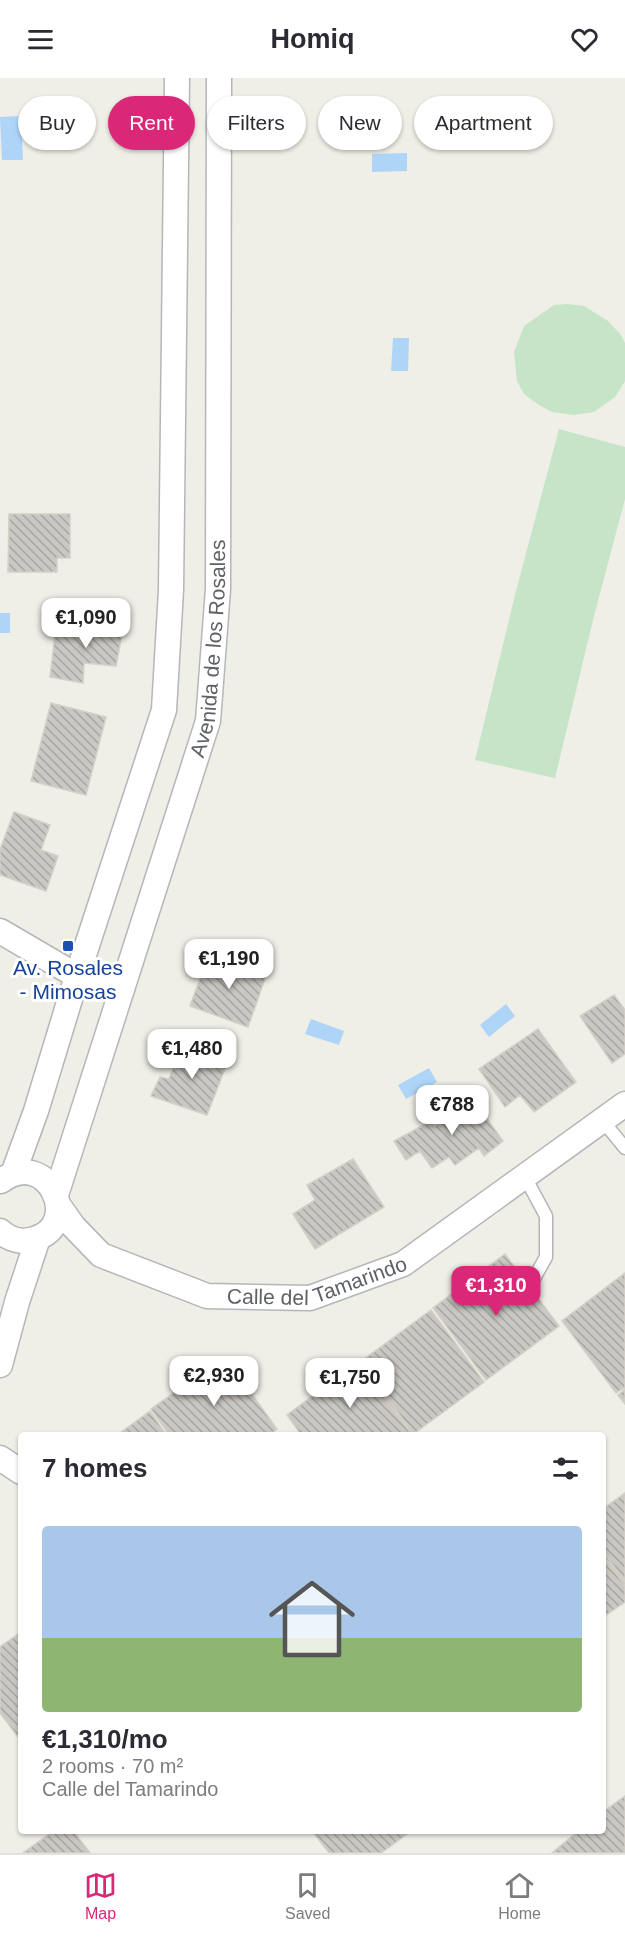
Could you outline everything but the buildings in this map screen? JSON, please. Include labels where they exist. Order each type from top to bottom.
[{"type":"street","name":"Avenida de los Rosales","points":[[7,1178],[36,1111],[77,976],[164,710],[171,590],[177,78]]},
{"type":"street","name":"Avenida de los Rosales","points":[[38,1238],[53,1225],[57,1216],[57,1201],[208,721],[218,589],[219,78]]},
{"type":"street","points":[[0,931],[77,976],[122,989]]},
{"type":"street","name":"Calle del Tamarindo","points":[[7,1178],[24,1172],[44,1179],[52,1186],[57,1201],[73,1226],[101,1255],[207,1296],[310,1298],[403,1264],[625,1104]]},
{"type":"street","points":[[0,1231],[16,1240],[27,1241],[38,1238]]},
{"type":"street","points":[[0,1365],[38,1238]]},
{"type":"street","points":[[0,1458],[18,1470]]},
{"type":"lane","points":[[603,1120],[625,1148]]},
{"type":"lane","points":[[525,1177],[546,1216],[546,1257],[532,1282]]},
{"type":"green space","points":[[554,305],[584,306],[608,321],[625,343],[625,381],[615,397],[594,412],[574,415],[552,412],[524,394],[517,381],[514,352],[524,326]]},
{"type":"green space","points":[[559,429],[625,447],[625,499],[555,778],[475,760],[515,595]]},
{"type":"water","points":[[18,116],[18,150],[23,150],[23,160],[2,160],[0,117]]},
{"type":"water","points":[[407,153],[407,171],[372,172],[372,154]]},
{"type":"water","points":[[393,338],[409,338],[408,371],[391,371]]},
{"type":"water","points":[[0,613],[10,613],[10,633],[0,633]]},
{"type":"water","points":[[506,1004],[515,1016],[489,1037],[480,1025]]},
{"type":"water","points":[[311,1019],[344,1031],[339,1045],[305,1034]]},
{"type":"water","points":[[429,1068],[437,1082],[406,1099],[398,1085]]},
{"type":"place","name":"Av. Rosales - Mimosas","points":[[68,946]]}]
